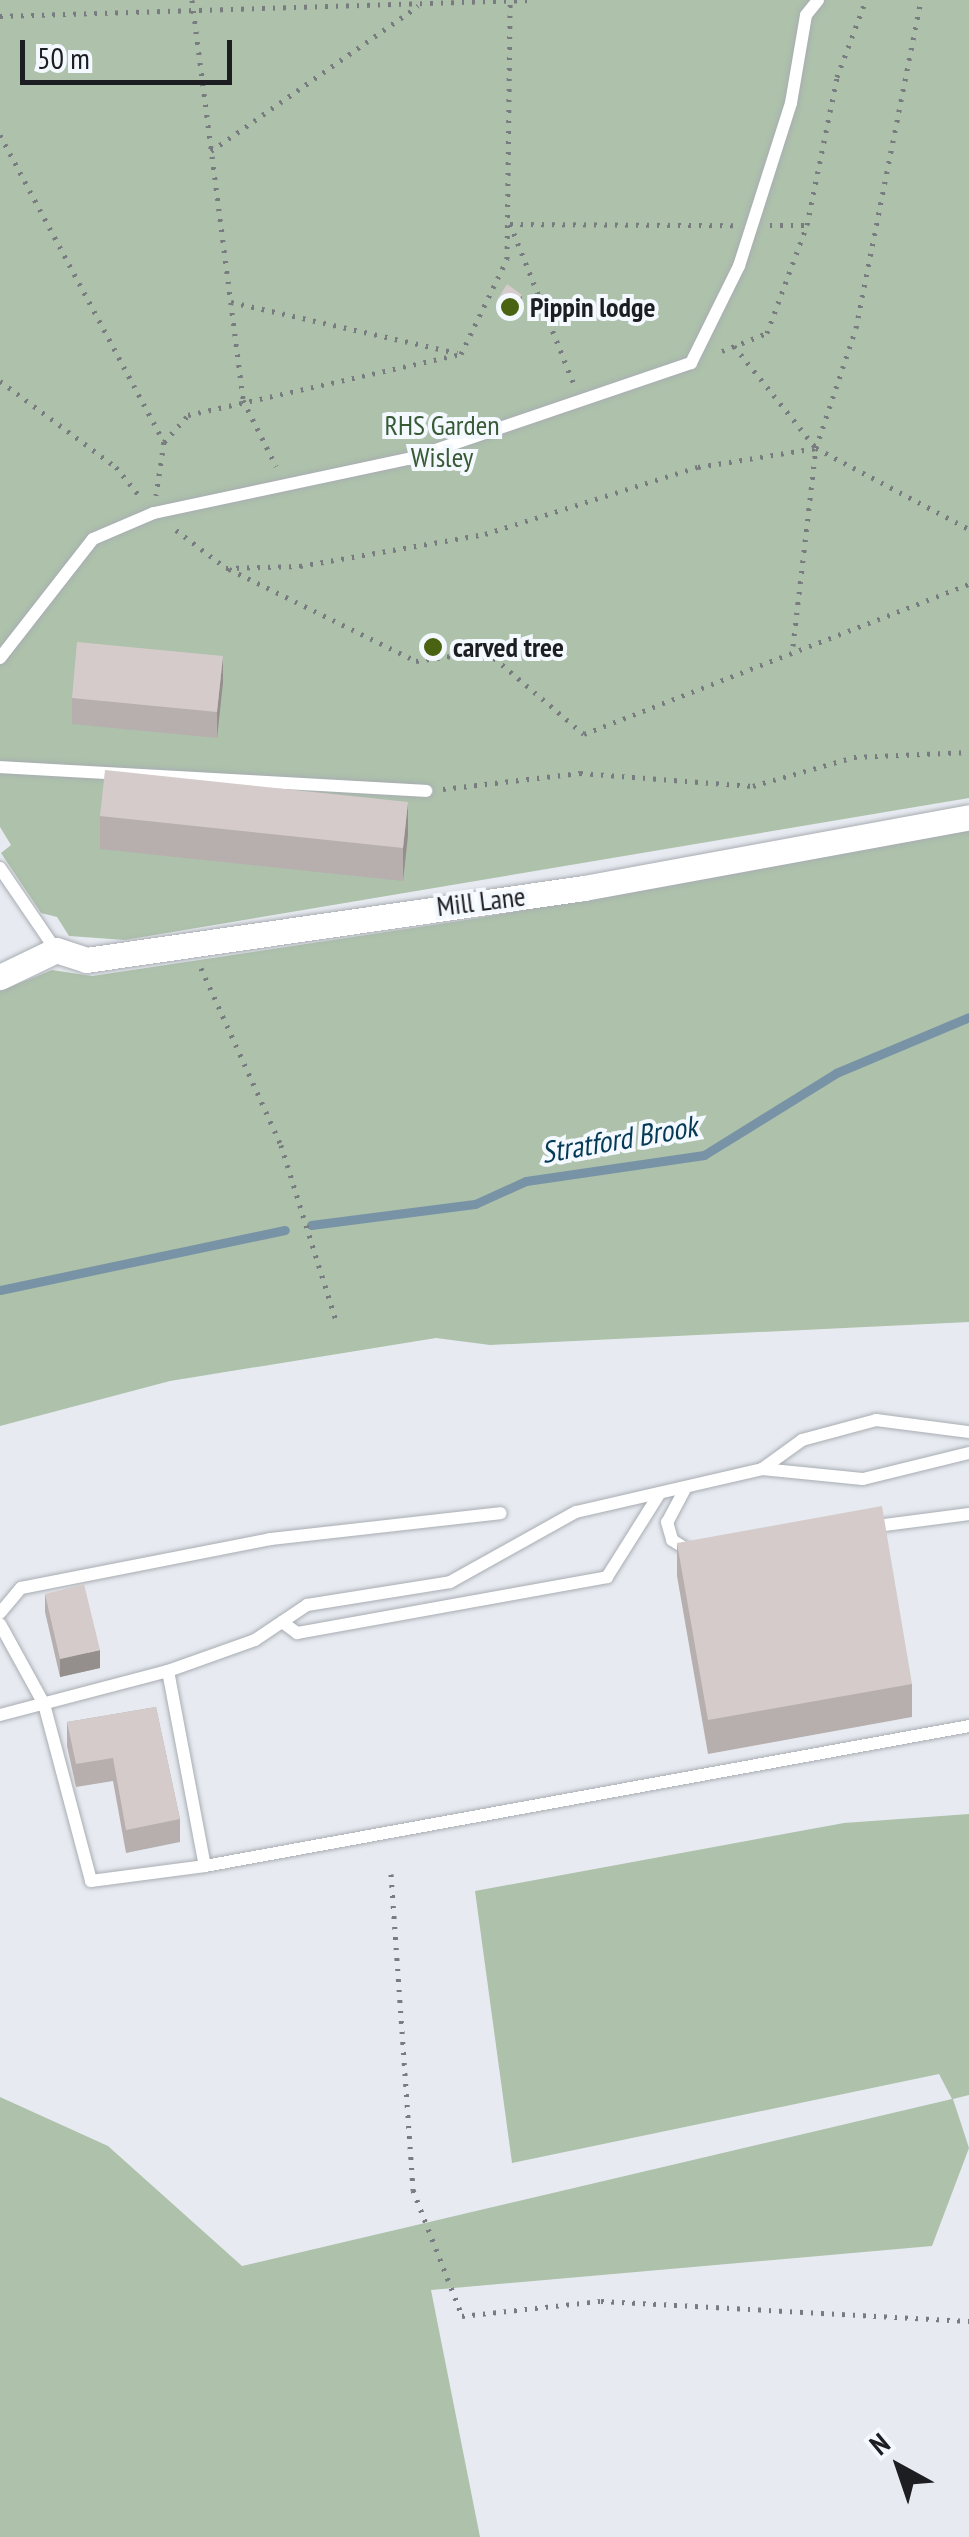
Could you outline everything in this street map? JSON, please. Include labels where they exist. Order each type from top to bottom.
[{"type":"street","name":"Mill Lane","points":[[56,950],[86,960],[756,861],[969,817]]},
{"type":"street","points":[[0,977],[56,950]]},
{"type":"lane","points":[[0,658],[93,540],[154,513],[409,459],[691,363],[739,266],[792,103],[806,15],[818,0]]},
{"type":"lane","points":[[0,766],[426,791]]},
{"type":"lane","points":[[0,868],[56,950]]},
{"type":"lane","points":[[762,1470],[802,1440],[876,1420],[969,1432]]},
{"type":"lane","points":[[0,1715],[168,1671],[282,1622],[308,1605],[450,1582],[576,1512],[762,1470],[862,1479],[969,1453]]},
{"type":"lane","points":[[686,1487],[667,1522],[672,1540],[699,1556]]},
{"type":"lane","points":[[282,1622],[297,1633],[607,1577],[660,1493]]},
{"type":"lane","points":[[0,1613],[21,1588],[270,1539],[501,1513]]},
{"type":"lane","points":[[854,1530],[969,1514]]},
{"type":"lane","points":[[0,1624],[44,1704],[91,1881],[205,1866],[969,1726]]},
{"type":"lane","points":[[168,1671],[205,1866]]},
{"type":"path","points":[[192,0],[243,400],[285,483]]},
{"type":"path","points":[[462,354],[507,260],[510,0]]},
{"type":"path","points":[[0,16],[530,0]]},
{"type":"path","points":[[691,363],[767,333],[807,225],[837,78],[866,0]]},
{"type":"path","points":[[793,646],[816,448],[856,328],[920,0]]},
{"type":"path","points":[[212,152],[422,2]]},
{"type":"path","points":[[510,224],[807,225]]},
{"type":"path","points":[[510,224],[580,401]]},
{"type":"path","points":[[231,302],[462,354]]},
{"type":"path","points":[[734,346],[816,448]]},
{"type":"path","points":[[164,442],[188,415],[462,354]]},
{"type":"path","points":[[0,381],[116,468],[154,513]]},
{"type":"path","points":[[226,568],[416,661],[486,652],[584,734],[793,646],[969,584]]},
{"type":"path","points":[[426,791],[580,773],[753,786],[854,757],[969,752]]},
{"type":"path","points":[[187,944],[226,1009],[280,1145],[336,1320]]},
{"type":"path","points":[[391,1874],[413,2190],[462,2316],[601,2301],[969,2321]]},
{"type":"green space","name":"RHS Garden Wisley","points":[[0,0],[969,0],[969,798],[125,940],[69,936],[57,917],[41,913],[1,853],[11,845],[0,827]]},
{"type":"green space","points":[[969,830],[969,1322],[490,1345],[436,1338],[170,1381],[0,1426],[0,991],[52,970],[92,976],[479,918]]},
{"type":"green space","points":[[969,1814],[969,2095],[953,2099],[969,2148],[932,2246],[431,2290],[480,2537],[0,2537],[0,2097],[108,2146],[242,2266],[952,2099],[939,2074],[512,2163],[475,1891],[844,1823]]},
{"type":"building","points":[[507,284],[522,295],[510,310],[497,300]]},
{"type":"building","points":[[77,642],[223,656],[217,712],[72,698]]},
{"type":"building","points":[[105,770],[408,802],[403,848],[100,816]]},
{"type":"building","points":[[882,1506],[912,1684],[708,1720],[677,1543]]},
{"type":"building","points":[[84,1584],[100,1650],[60,1659],[45,1594]]},
{"type":"building","points":[[156,1707],[180,1819],[126,1830],[113,1758],[76,1764],[67,1722]]},
{"type":"waterway","name":"Stratford Brook","points":[[311,1225],[475,1204],[526,1181],[704,1155],[836,1073],[969,1017]]},
{"type":"waterway","name":"Stratford Brook","points":[[0,1290],[285,1230]]},
{"type":"place","name":"Pippin lodge","points":[[510,307]]},
{"type":"place","name":"carved tree","points":[[433,647]]}]
